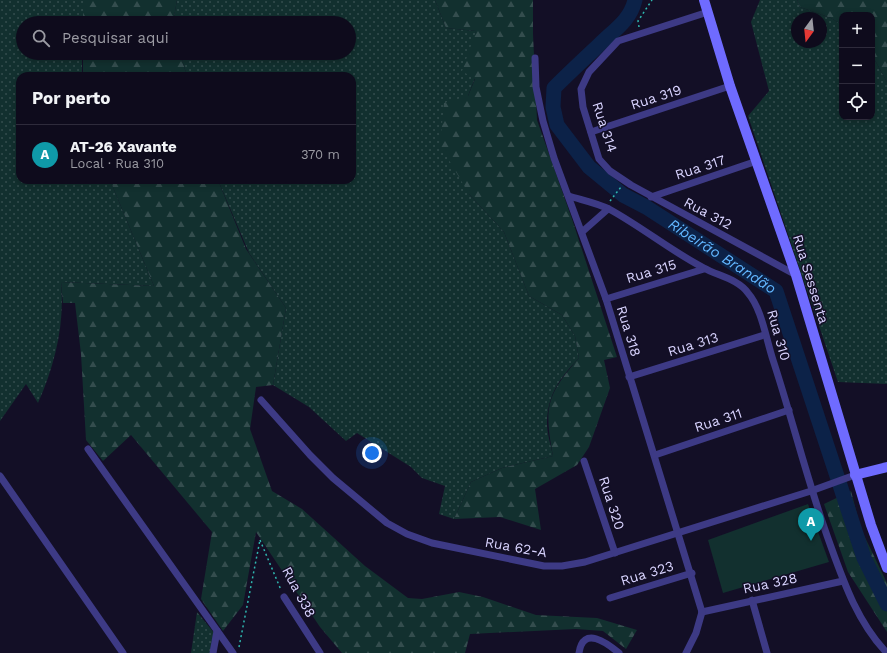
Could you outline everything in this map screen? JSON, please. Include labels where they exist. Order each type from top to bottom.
[{"type":"street","name":"Rua Sessenta","points":[[704,0],[730,86],[796,275],[850,477],[887,568]]},
{"type":"street","points":[[641,33],[708,12]]},
{"type":"street","name":"Rua 314","points":[[610,171],[600,159],[583,107],[581,89],[589,72],[612,47],[627,37],[641,33]]},
{"type":"street","name":"Rua 318","points":[[535,58],[536,87],[554,158],[606,299],[692,573],[702,612]]},
{"type":"street","name":"Rua 319","points":[[591,132],[730,86]]},
{"type":"street","name":"Rua 317","points":[[651,197],[757,161]]},
{"type":"street","name":"Rua 312","points":[[610,171],[651,197],[796,275]]},
{"type":"street","name":"Rua 310","points":[[569,196],[609,205],[704,269],[737,283],[747,291],[756,304],[764,335],[789,410],[811,491],[843,581],[854,607],[878,644],[887,653]]},
{"type":"street","points":[[582,232],[609,205]]},
{"type":"street","name":"Rua 315","points":[[606,299],[704,269]]},
{"type":"street","name":"Rua 313","points":[[630,377],[764,335]]},
{"type":"street","name":"Rua 62-A","points":[[261,400],[310,456],[333,478],[387,522],[407,534],[452,548],[544,566],[562,566],[585,562],[811,491],[850,477]]},
{"type":"street","name":"Rua 311","points":[[655,455],[789,410]]},
{"type":"street","points":[[88,449],[233,653]]},
{"type":"street","name":"Rua 320","points":[[584,460],[615,553]]},
{"type":"street","points":[[850,477],[887,467]]},
{"type":"street","points":[[0,476],[123,653]]},
{"type":"street","name":"Rua 323","points":[[610,598],[692,573]]},
{"type":"street","name":"Rua 328","points":[[702,612],[843,581]]},
{"type":"street","name":"Rua 338","points":[[284,597],[320,653]]},
{"type":"street","points":[[752,600],[767,653]]},
{"type":"street","points":[[686,653],[696,633],[702,612]]},
{"type":"street","points":[[213,653],[217,631]]},
{"type":"street","points":[[579,653],[580,645],[586,640],[593,638],[599,638],[619,653]]},
{"type":"path","points":[[641,33],[638,21],[652,0]]},
{"type":"path","points":[[609,205],[619,190]]},
{"type":"path","name":"Rua 338","points":[[238,653],[260,540],[284,597]]},
{"type":"green space","points":[[0,0],[83,0],[83,16],[16,16],[16,60],[82,60],[82,72],[16,72],[16,184],[112,184],[154,286],[61,282],[62,298],[60,329],[54,359],[38,403],[26,384],[0,421]]},
{"type":"green space","points":[[83,0],[177,0],[174,16],[83,16]]},
{"type":"green space","points":[[177,0],[435,0],[446,28],[476,31],[474,40],[475,78],[468,96],[469,194],[504,232],[529,296],[562,315],[575,336],[579,358],[561,379],[556,387],[550,403],[547,427],[553,456],[502,468],[471,482],[454,519],[439,514],[445,486],[422,478],[411,467],[357,433],[346,441],[309,407],[273,385],[286,308],[249,253],[220,184],[356,184],[356,72],[186,72],[182,60],[356,60],[356,16],[174,16]]},
{"type":"green space","points":[[435,0],[533,0],[537,120],[572,219],[617,357],[604,360],[610,388],[589,447],[577,465],[535,489],[541,530],[500,517],[454,519],[471,482],[502,468],[553,456],[549,426],[550,403],[560,382],[579,358],[575,336],[562,315],[529,296],[504,232],[469,194],[440,145],[444,103],[468,96],[475,79],[462,71],[476,31],[446,28]]},
{"type":"green space","points":[[760,0],[797,0],[800,7],[814,12],[791,12],[791,48],[827,48],[827,17],[839,23],[839,120],[875,120],[875,60],[887,82],[887,384],[838,382],[748,116],[769,91],[751,22]]},
{"type":"green space","points":[[797,0],[887,0],[887,82],[875,60],[875,12],[839,12],[839,23],[827,17],[827,12],[814,12],[800,7]]},
{"type":"green space","points":[[83,60],[182,60],[186,72],[83,72]]},
{"type":"green space","points":[[112,184],[220,184],[246,249],[286,308],[273,385],[256,387],[250,429],[272,491],[302,509],[365,566],[408,598],[422,599],[459,592],[483,597],[536,615],[597,618],[637,630],[626,649],[603,631],[576,629],[470,634],[465,653],[342,653],[320,627],[256,532],[243,605],[223,631],[201,599],[212,532],[131,435],[103,461],[86,440],[81,354],[75,303],[63,303],[61,282],[154,286]]},
{"type":"green space","points":[[851,491],[861,529],[887,583],[887,632],[848,572],[824,504]]},
{"type":"green space","points":[[808,504],[829,562],[723,593],[708,540]]},
{"type":"green space","points":[[197,612],[215,634],[211,653],[191,653]]},
{"type":"waterway","name":"Ribeirão Brandão","points":[[635,0],[633,7],[621,25],[554,88],[553,107],[557,125],[589,167],[623,195],[646,207],[776,291],[864,558],[887,604]]},
{"type":"place","name":"AT-26 Xavante","points":[[811,541]]}]
